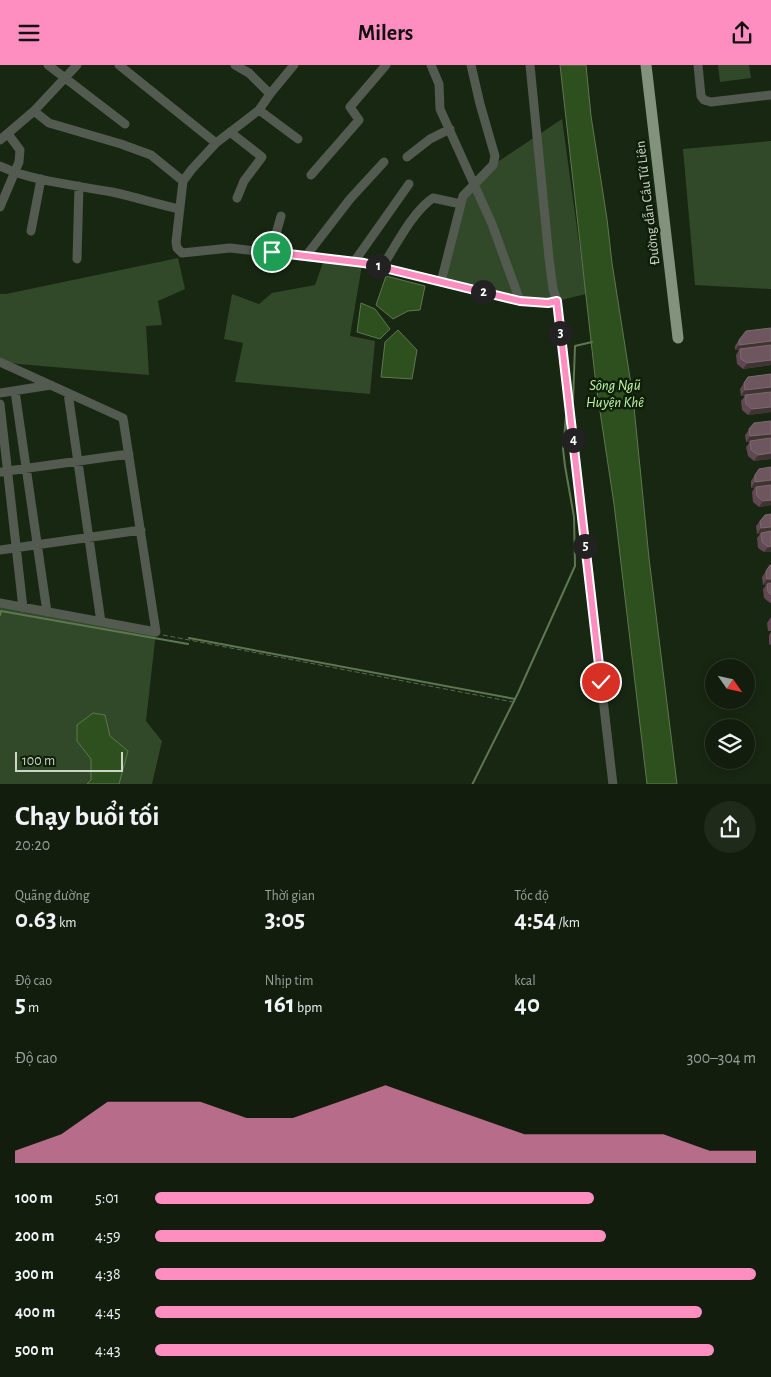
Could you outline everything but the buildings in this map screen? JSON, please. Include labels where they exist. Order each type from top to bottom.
[{"type":"main road","name":"Đường dẫn Cầu Tứ Liên","points":[[646,65],[678,338]]},
{"type":"street","points":[[48,65],[125,124]]},
{"type":"street","points":[[0,140],[34,111],[77,65]]},
{"type":"street","points":[[119,65],[216,143]]},
{"type":"street","points":[[235,65],[250,73],[270,94]]},
{"type":"street","points":[[294,65],[259,110],[216,143],[183,181],[176,243],[179,251],[182,253],[230,249],[354,262],[382,267],[520,301],[548,303],[557,301]]},
{"type":"street","points":[[311,175],[359,120],[350,107],[386,65]]},
{"type":"street","points":[[430,65],[438,84],[440,109],[496,233],[520,301]]},
{"type":"street","points":[[441,282],[462,196],[493,165],[495,156],[471,65]]},
{"type":"street","points":[[530,65],[553,289],[557,301],[613,784]]},
{"type":"street","points":[[698,65],[701,96],[704,100],[711,102],[771,95]]},
{"type":"street","points":[[259,110],[298,139]]},
{"type":"street","points":[[34,111],[49,123],[121,144],[151,155],[183,181]]},
{"type":"street","points":[[407,157],[421,148],[430,139],[450,129]]},
{"type":"street","points":[[230,132],[262,157],[244,181],[238,198]]},
{"type":"street","points":[[0,207],[19,162],[20,150],[8,134]]},
{"type":"street","points":[[306,256],[350,199],[384,162]]},
{"type":"street","points":[[0,167],[15,173],[112,192],[179,209]]},
{"type":"street","points":[[31,231],[41,179]]},
{"type":"street","points":[[354,262],[409,184]]},
{"type":"street","points":[[77,259],[79,186]]},
{"type":"street","points":[[382,267],[427,202],[433,198],[460,204]]},
{"type":"street","points":[[272,252],[281,216]]},
{"type":"street","points":[[0,362],[123,418],[156,633],[0,603]]},
{"type":"street","points":[[0,393],[52,385]]},
{"type":"street","points":[[15,391],[47,612]]},
{"type":"street","points":[[68,393],[101,622]]},
{"type":"street","points":[[0,404],[4,471],[17,548],[23,608]]},
{"type":"street","points":[[4,471],[129,454]]},
{"type":"street","points":[[0,550],[140,530]]},
{"type":"path","points":[[156,633],[167,637],[513,702]]},
{"type":"shaded area","points":[[718,65],[749,65],[751,78],[720,82]]},
{"type":"shaded area","points":[[562,119],[586,294],[557,301],[520,301],[441,282],[461,204],[493,165]]},
{"type":"shaded area","points":[[771,141],[771,289],[695,285],[683,149]]},
{"type":"shaded area","points":[[178,258],[185,289],[158,301],[162,325],[146,326],[149,375],[18,364],[0,360],[0,294]]},
{"type":"shaded area","points":[[324,260],[362,265],[350,336],[375,341],[370,394],[235,382],[243,343],[224,339],[232,294],[259,304],[272,293],[315,285]]},
{"type":"shaded area","points":[[0,603],[156,632],[146,721],[162,741],[152,784],[0,784]]},
{"type":"water","name":"Sông Ngũ Huyện Khê","points":[[560,65],[586,65],[591,116],[633,397],[649,558],[677,784],[647,784],[614,504],[596,385]]},
{"type":"water","points":[[386,276],[425,286],[420,310],[408,311],[393,319],[376,305]]},
{"type":"water","points":[[361,303],[375,309],[390,329],[380,339],[357,332]]},
{"type":"water","points":[[398,330],[417,350],[412,379],[381,377],[385,342]]},
{"type":"water","points":[[93,713],[105,715],[110,736],[128,751],[119,784],[87,784],[91,780],[91,759],[77,741],[77,725]]},
{"type":"waterway","points":[[573,401],[575,346],[592,342]]},
{"type":"waterway","points":[[472,784],[518,693],[575,566],[574,517],[563,449],[566,416]]},
{"type":"waterway","points":[[0,615],[1,611],[188,644]]},
{"type":"waterway","points":[[189,638],[515,699]]},
{"type":"route","points":[[272,252],[364,263],[520,301],[548,303],[557,301],[601,682]]}]
